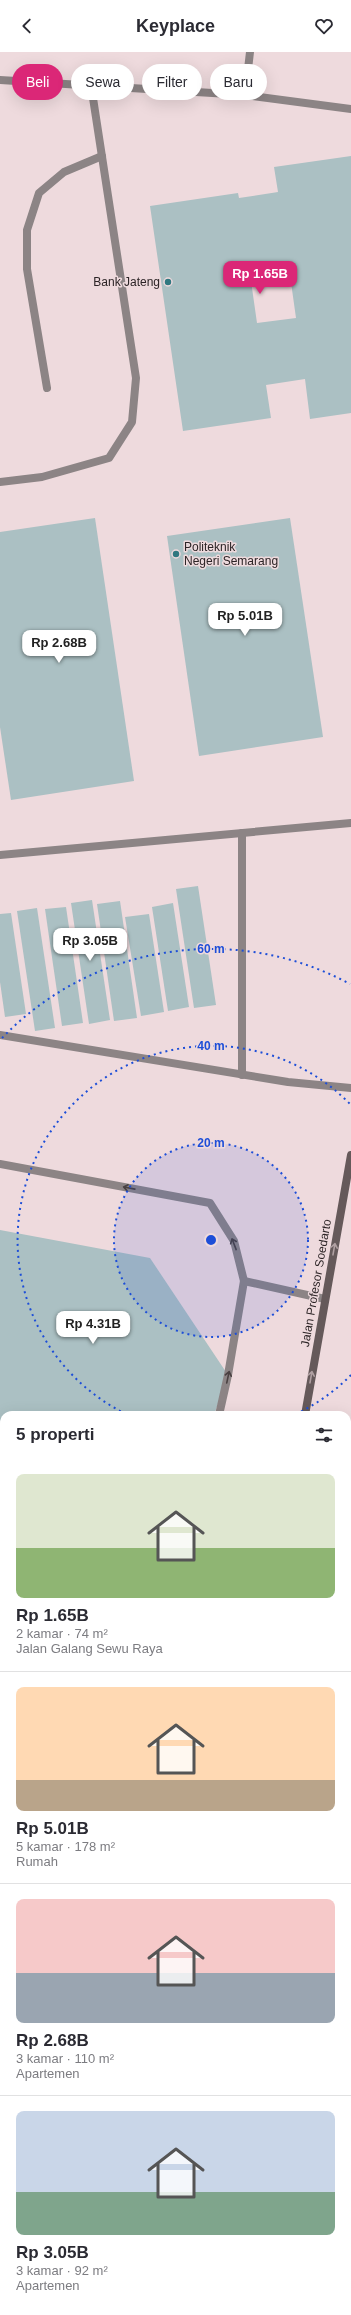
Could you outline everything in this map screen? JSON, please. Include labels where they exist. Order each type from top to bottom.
[{"type":"main road","name":"Jalan Profesor Soedarto","points":[[305,1411],[351,1156]]},
{"type":"street","points":[[249,64],[250,52]]},
{"type":"street","points":[[0,80],[71,84]]},
{"type":"street","points":[[134,88],[210,92]]},
{"type":"street","points":[[267,97],[351,110]]},
{"type":"street","points":[[0,482],[42,477],[109,458],[132,422],[136,378],[93,100]]},
{"type":"street","points":[[47,388],[27,269],[27,230],[39,193],[64,172],[102,156]]},
{"type":"street","points":[[0,855],[351,823]]},
{"type":"street","points":[[242,833],[242,1075]]},
{"type":"street","points":[[0,1035],[288,1082],[351,1088]]},
{"type":"street","points":[[0,1164],[210,1203],[234,1242],[244,1281],[228,1375],[220,1411]]},
{"type":"street","points":[[244,1281],[325,1299]]},
{"type":"building","points":[[351,156],[351,413],[310,419],[305,379],[266,385],[271,418],[183,431],[150,206],[238,193],[239,198],[278,192],[274,167]],"holes":[[[288,261],[296,318],[257,323],[249,267]]]},
{"type":"building","points":[[95,518],[134,781],[11,800],[0,727],[0,532]]},
{"type":"building","points":[[290,518],[323,737],[199,756],[167,536]]},
{"type":"building","points":[[198,886],[216,1005],[194,1008],[176,889]]},
{"type":"building","points":[[92,900],[110,1020],[89,1024],[71,903]]},
{"type":"building","points":[[120,901],[137,1018],[114,1021],[97,904]]},
{"type":"building","points":[[173,903],[189,1007],[168,1011],[152,907]]},
{"type":"building","points":[[66,907],[83,1023],[62,1026],[45,909]]},
{"type":"building","points":[[37,908],[55,1028],[35,1031],[17,911]]},
{"type":"building","points":[[11,913],[26,1014],[5,1017],[0,982],[0,914]]},
{"type":"building","points":[[149,914],[164,1012],[141,1016],[125,917]]},
{"type":"building","points":[[0,1230],[150,1258],[228,1375],[215,1411],[0,1411]]},
{"type":"place","name":"Bank Jateng","points":[[168,282]]},
{"type":"place","name":"Politeknik Negeri Semarang","points":[[176,554]]}]
